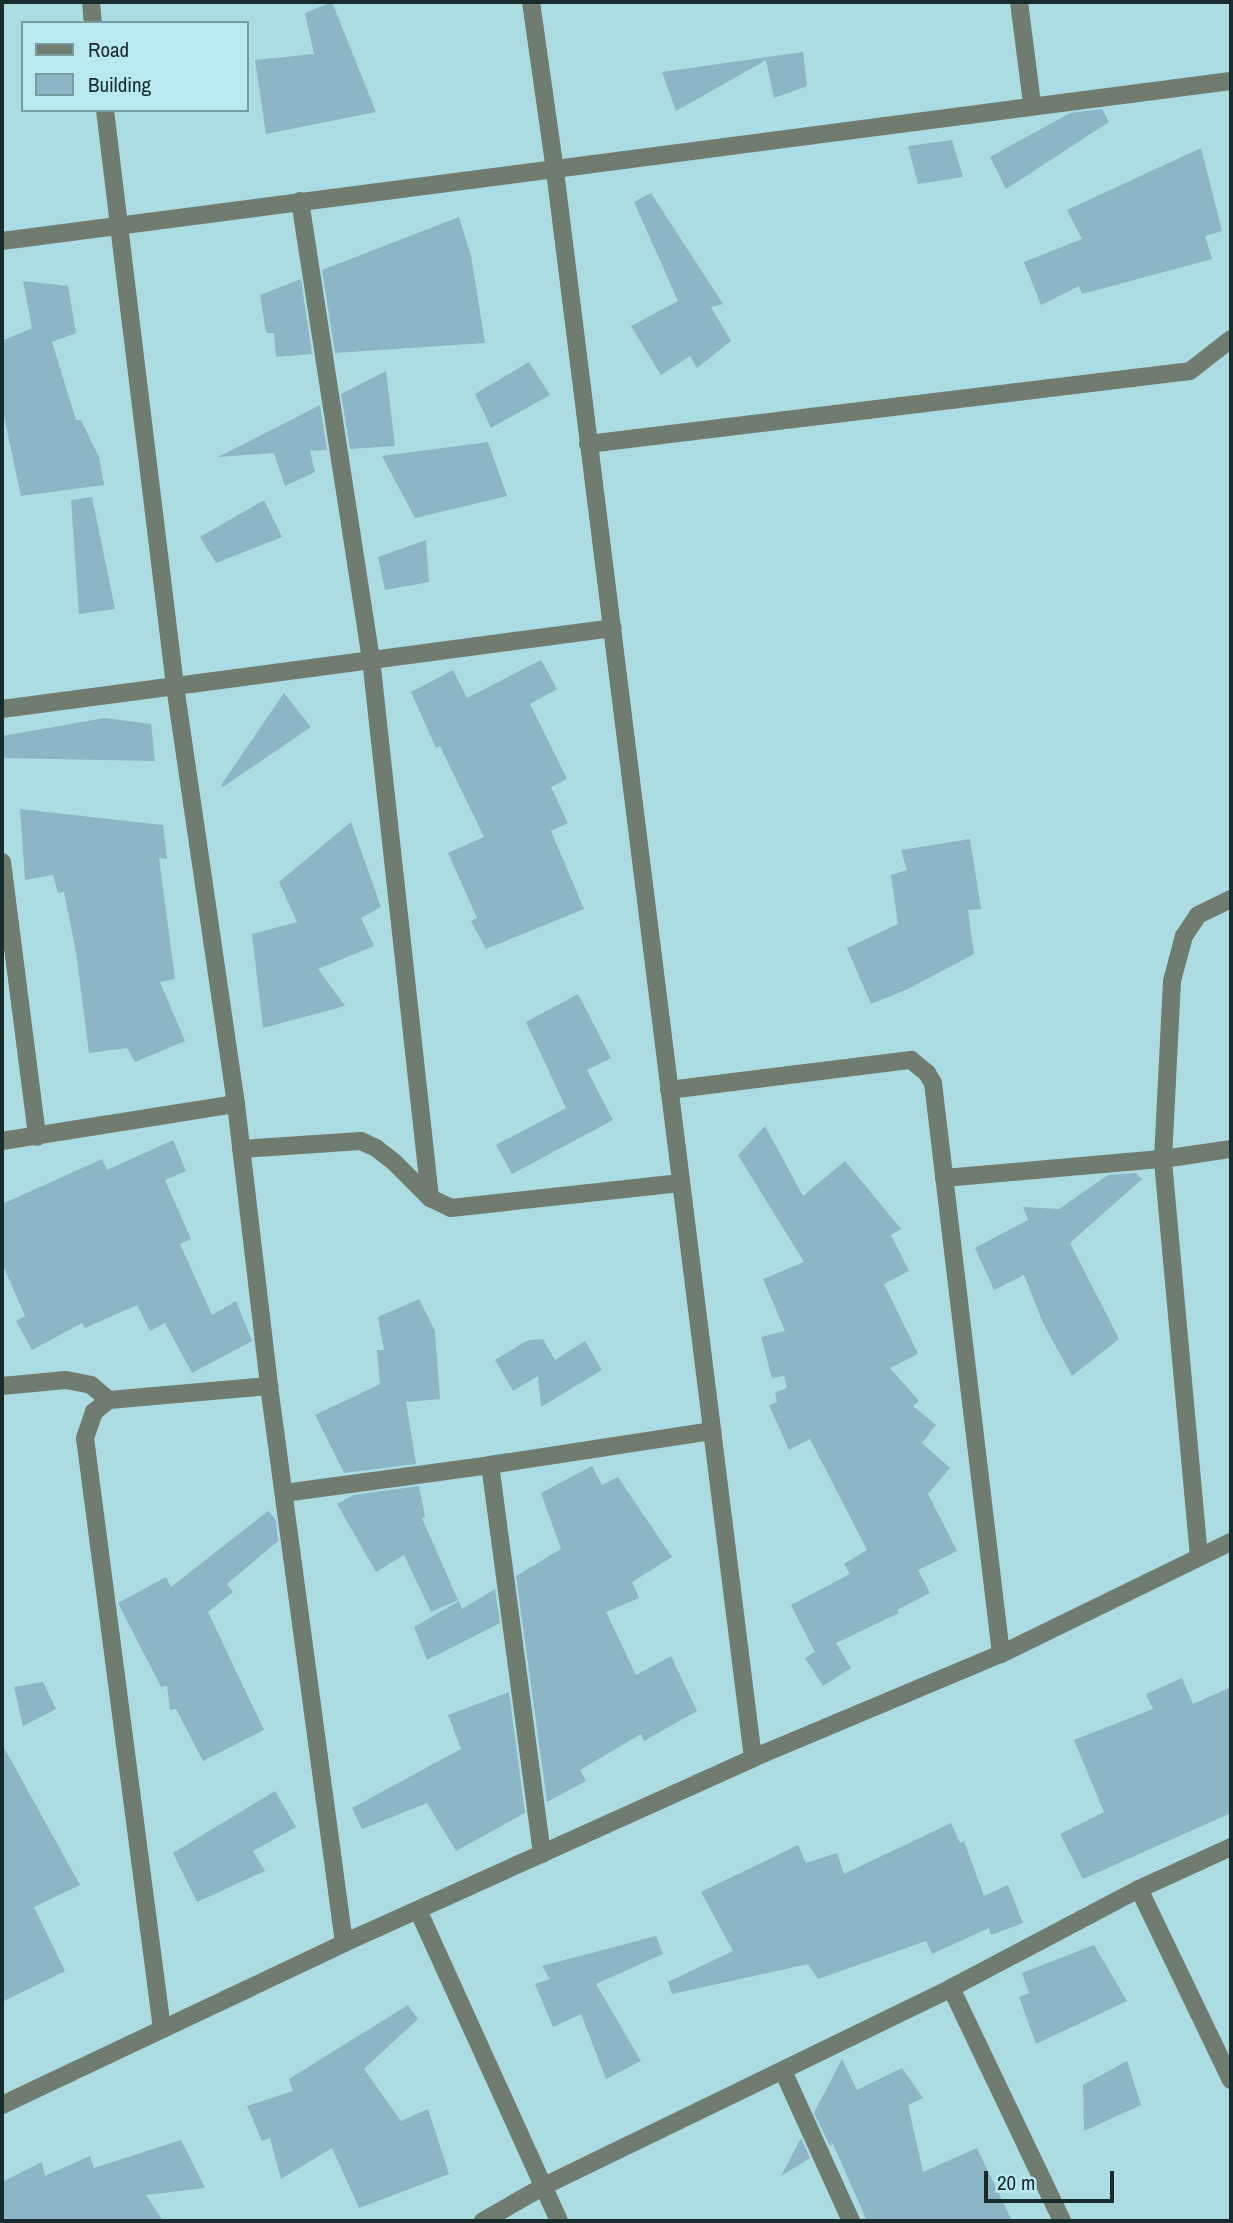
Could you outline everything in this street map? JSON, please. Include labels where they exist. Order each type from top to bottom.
[{"type":"street","points":[[91,2],[93,21]]},
{"type":"street","points":[[531,2],[613,628],[753,1758]]},
{"type":"street","points":[[1019,2],[1032,104]]},
{"type":"street","points":[[2,241],[300,201],[555,171],[1032,104],[1231,81]]},
{"type":"street","points":[[105,112],[175,686],[236,1104],[269,1386],[344,1943]]},
{"type":"street","points":[[300,201],[371,659],[430,1198]]},
{"type":"street","points":[[588,444],[1190,371],[1231,339]]},
{"type":"street","points":[[2,709],[613,628]]},
{"type":"street","points":[[2,862],[37,1137]]},
{"type":"street","points":[[1199,1557],[1163,1159],[1172,981],[1184,936],[1198,915],[1231,899]]},
{"type":"street","points":[[669,1090],[911,1060],[927,1073],[933,1083],[1001,1654]]},
{"type":"street","points":[[2,1141],[236,1104]]},
{"type":"street","points":[[241,1149],[361,1141],[376,1148],[395,1163],[430,1198],[451,1208],[681,1183]]},
{"type":"street","points":[[944,1178],[1163,1159],[1231,1149]]},
{"type":"street","points":[[2,1386],[66,1380],[90,1385],[109,1400]]},
{"type":"street","points":[[162,2029],[85,1438],[94,1412],[109,1400],[269,1386]]},
{"type":"street","points":[[284,1493],[712,1431]]},
{"type":"street","points":[[490,1465],[542,1854]]},
{"type":"street","points":[[2,2105],[344,1943],[753,1758],[1001,1654],[1231,1542]]},
{"type":"street","points":[[483,2221],[544,2186],[951,1988],[1139,1889],[1231,1847]]},
{"type":"street","points":[[1139,1889],[1231,2080]]},
{"type":"street","points":[[418,1910],[559,2221]]},
{"type":"street","points":[[951,1988],[1062,2221]]},
{"type":"street","points":[[783,2071],[851,2221]]},
{"type":"building","points":[[332,2],[376,112],[266,134],[255,60],[314,54],[305,13]]},
{"type":"building","points":[[803,52],[807,86],[774,98],[766,60],[676,111],[662,72]]},
{"type":"building","points":[[1102,109],[1109,122],[1006,189],[990,157],[1070,113]]},
{"type":"building","points":[[952,140],[963,177],[918,184],[908,146]]},
{"type":"building","points":[[1201,148],[1222,231],[1205,236],[1212,259],[1082,294],[1079,286],[1041,305],[1024,262],[1082,239],[1067,210]]},
{"type":"building","points":[[651,193],[723,304],[711,307],[731,341],[697,368],[690,356],[661,375],[631,326],[678,301],[634,202]]},
{"type":"building","points":[[459,217],[471,256],[485,343],[335,353],[322,270]]},
{"type":"building","points":[[301,279],[312,354],[276,357],[274,333],[266,333],[260,295]]},
{"type":"building","points":[[23,281],[68,286],[76,333],[52,342],[76,420],[81,420],[99,457],[104,485],[21,496],[2,407],[2,341],[32,328]]},
{"type":"building","points":[[529,362],[550,395],[491,428],[475,394]]},
{"type":"building","points":[[386,371],[395,446],[350,449],[341,394]]},
{"type":"building","points":[[320,405],[327,450],[310,451],[315,472],[285,486],[274,453],[218,457]]},
{"type":"building","points":[[488,442],[507,496],[415,518],[382,456]]},
{"type":"building","points":[[92,497],[115,609],[79,614],[71,500]]},
{"type":"building","points":[[264,500],[282,537],[216,563],[200,537]]},
{"type":"building","points":[[426,540],[429,582],[385,590],[378,557]]},
{"type":"building","points":[[541,660],[557,689],[530,704],[567,779],[551,787],[568,823],[551,831],[584,909],[486,949],[471,921],[477,918],[448,853],[484,837],[440,746],[436,748],[411,692],[453,670],[467,698]]},
{"type":"building","points":[[284,693],[311,727],[223,787],[221,785]]},
{"type":"building","points":[[105,718],[151,724],[155,761],[2,758],[2,736]]},
{"type":"building","points":[[20,809],[163,825],[167,859],[159,858],[175,979],[160,982],[185,1041],[135,1062],[127,1048],[89,1053],[76,952],[64,892],[58,893],[53,875],[25,880]]},
{"type":"building","points":[[351,822],[381,907],[361,918],[374,946],[318,969],[345,1006],[263,1028],[252,934],[297,922],[279,882]]},
{"type":"building","points":[[970,839],[981,909],[968,910],[974,954],[908,989],[871,1004],[847,948],[898,924],[891,875],[907,870],[901,850]]},
{"type":"building","points":[[578,994],[611,1058],[587,1070],[613,1120],[512,1174],[496,1145],[566,1108],[526,1022]]},
{"type":"building","points":[[765,1126],[803,1196],[845,1161],[901,1229],[891,1235],[909,1271],[884,1284],[918,1354],[890,1368],[919,1401],[913,1406],[936,1425],[922,1443],[950,1468],[928,1494],[957,1551],[918,1570],[930,1593],[897,1610],[899,1613],[836,1643],[851,1668],[823,1686],[805,1658],[815,1652],[791,1605],[850,1574],[844,1564],[867,1550],[810,1439],[789,1450],[769,1405],[777,1402],[775,1393],[787,1388],[784,1376],[772,1378],[761,1337],[785,1331],[763,1279],[804,1262],[738,1155]]},
{"type":"building","points":[[173,1140],[186,1171],[165,1180],[191,1239],[180,1244],[212,1315],[236,1301],[252,1341],[192,1373],[165,1323],[150,1331],[137,1305],[85,1328],[82,1323],[32,1350],[16,1321],[25,1316],[2,1263],[2,1204],[102,1159],[107,1170]]},
{"type":"building","points":[[1136,1173],[1142,1179],[1070,1243],[1119,1339],[1072,1376],[1043,1323],[1024,1275],[994,1290],[975,1248],[1028,1220],[1023,1207],[1059,1209],[1108,1175]]},
{"type":"building","points":[[419,1299],[435,1331],[440,1399],[406,1402],[416,1464],[344,1473],[315,1415],[380,1384],[377,1350],[384,1350],[378,1317]]},
{"type":"building","points":[[543,1339],[555,1360],[585,1341],[602,1370],[541,1407],[538,1376],[513,1391],[495,1360],[528,1340]]},
{"type":"building","points":[[592,1466],[602,1485],[618,1477],[672,1557],[632,1582],[639,1598],[606,1612],[636,1675],[671,1656],[697,1711],[644,1741],[641,1734],[580,1770],[586,1781],[547,1802],[516,1576],[561,1549],[541,1493]]},
{"type":"building","points":[[419,1486],[425,1517],[422,1518],[458,1600],[431,1612],[404,1555],[376,1572],[337,1504],[353,1495]]},
{"type":"building","points":[[268,1511],[276,1520],[278,1541],[227,1584],[233,1592],[208,1612],[264,1730],[203,1761],[176,1709],[170,1710],[167,1686],[161,1687],[118,1603],[166,1577],[171,1587]]},
{"type":"building","points":[[495,1589],[500,1623],[427,1660],[414,1627],[459,1601],[462,1609]]},
{"type":"building","points":[[1182,1678],[1193,1704],[1231,1687],[1231,1813],[1083,1879],[1060,1834],[1104,1812],[1074,1740],[1153,1709],[1146,1694]]},
{"type":"building","points":[[43,1682],[56,1709],[23,1726],[14,1687]]},
{"type":"building","points":[[509,1692],[525,1813],[456,1851],[427,1803],[362,1829],[352,1808],[461,1749],[448,1715]]},
{"type":"building","points":[[2,1744],[80,1885],[34,1907],[65,1971],[2,2002]]},
{"type":"building","points":[[275,1791],[296,1827],[253,1851],[265,1871],[197,1902],[173,1853]]},
{"type":"building","points":[[951,1823],[960,1843],[964,1841],[984,1896],[1008,1885],[1023,1923],[991,1935],[989,1928],[932,1954],[926,1941],[818,1979],[808,1964],[672,1994],[668,1982],[733,1951],[701,1892],[798,1845],[806,1863],[837,1853],[844,1874]]},
{"type":"building","points":[[656,1936],[663,1954],[596,1984],[641,2061],[606,2079],[581,2014],[553,2027],[535,1984],[550,1979],[542,1966]]},
{"type":"building","points":[[1094,1945],[1127,2001],[1036,2044],[1019,1997],[1029,1993],[1022,1973]]},
{"type":"building","points":[[408,2005],[418,2019],[364,2069],[401,2121],[428,2109],[449,2174],[359,2208],[332,2148],[281,2179],[270,2138],[262,2141],[247,2106],[293,2091],[289,2079]]},
{"type":"building","points":[[842,2059],[857,2090],[902,2068],[923,2098],[908,2105],[923,2172],[977,2148],[1012,2221],[867,2221],[833,2144],[830,2146],[814,2113]]},
{"type":"building","points":[[1127,2061],[1141,2105],[1084,2131],[1083,2085]]},
{"type":"building","points":[[801,2138],[810,2158],[781,2176]]},
{"type":"building","points":[[181,2140],[205,2188],[146,2195],[163,2221],[2,2221],[2,2182],[42,2162],[45,2176],[90,2156],[94,2168]]}]
